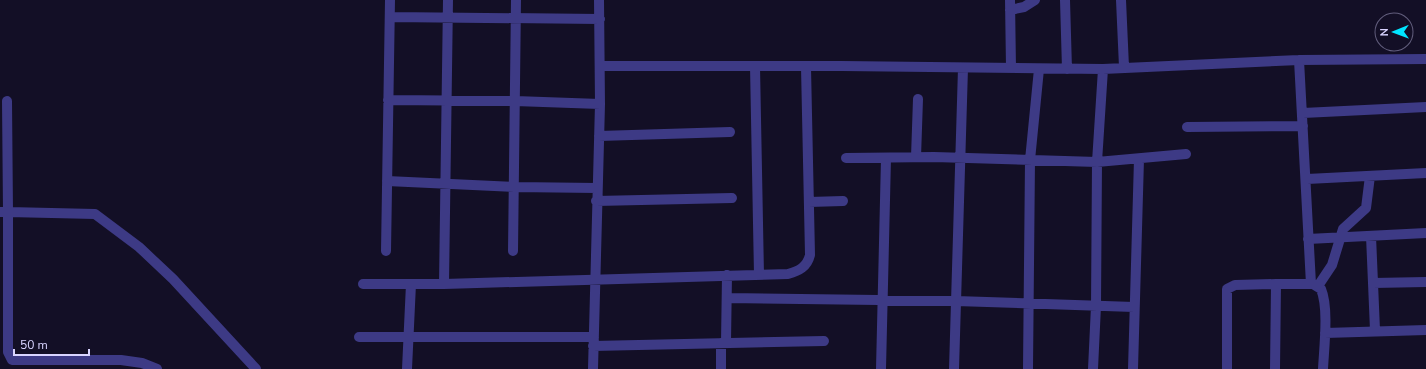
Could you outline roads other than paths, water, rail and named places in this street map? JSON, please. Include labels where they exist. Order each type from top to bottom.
[{"type":"street","points":[[386,251],[390,0]]},
{"type":"street","points":[[444,284],[448,0]]},
{"type":"street","points":[[512,251],[516,0]]},
{"type":"street","points":[[593,369],[596,201],[600,104],[600,0]]},
{"type":"street","points":[[1010,0],[1011,68]]},
{"type":"street","points":[[1010,10],[1024,7],[1035,0]]},
{"type":"street","points":[[1065,0],[1067,69]]},
{"type":"street","points":[[1121,0],[1124,67]]},
{"type":"street","points":[[390,17],[600,19]]},
{"type":"street","points":[[600,66],[1103,69],[1299,60],[1426,59]]},
{"type":"street","points":[[1299,60],[1307,179],[1308,240],[1315,285],[1323,298],[1325,334],[1324,369]]},
{"type":"street","points":[[755,66],[759,275]]},
{"type":"street","points":[[363,284],[444,284],[759,275],[794,272],[809,262],[806,67]]},
{"type":"street","points":[[954,369],[963,68]]},
{"type":"street","points":[[1028,369],[1030,303],[1030,160],[1039,69]]},
{"type":"street","points":[[1093,369],[1096,306],[1097,162],[1103,69]]},
{"type":"street","points":[[916,157],[918,99]]},
{"type":"street","points":[[388,100],[515,101],[600,104]]},
{"type":"street","points":[[7,101],[4,212],[8,352],[12,360],[121,360],[142,363],[157,369]]},
{"type":"street","points":[[1303,113],[1426,107]]},
{"type":"street","points":[[1187,127],[1303,126]]},
{"type":"street","points":[[599,136],[730,132]]},
{"type":"street","points":[[846,158],[916,157],[1097,162],[1186,154]]},
{"type":"street","points":[[881,369],[886,158]]},
{"type":"street","points":[[1133,369],[1139,159]]},
{"type":"street","points":[[1307,179],[1426,173]]},
{"type":"street","points":[[1315,285],[1332,265],[1339,238],[1347,224],[1366,208],[1370,176]]},
{"type":"street","points":[[387,181],[445,185],[597,188]]},
{"type":"street","points":[[596,201],[732,198]]},
{"type":"street","points":[[808,202],[843,200]]},
{"type":"street","points":[[4,212],[95,214],[139,247],[173,279],[256,369]]},
{"type":"street","points":[[1308,240],[1426,233]]},
{"type":"street","points":[[1371,236],[1375,330]]},
{"type":"street","points":[[721,369],[727,298],[727,275]]},
{"type":"street","points":[[1373,283],[1426,282]]},
{"type":"street","points":[[407,369],[411,284]]},
{"type":"street","points":[[1275,369],[1276,284]]},
{"type":"street","points":[[1227,369],[1227,289],[1236,285],[1315,285]]},
{"type":"street","points":[[727,298],[883,302],[956,301],[1134,307]]},
{"type":"street","points":[[1325,334],[1375,330],[1426,330]]},
{"type":"street","points":[[358,337],[593,342],[824,341]]}]
